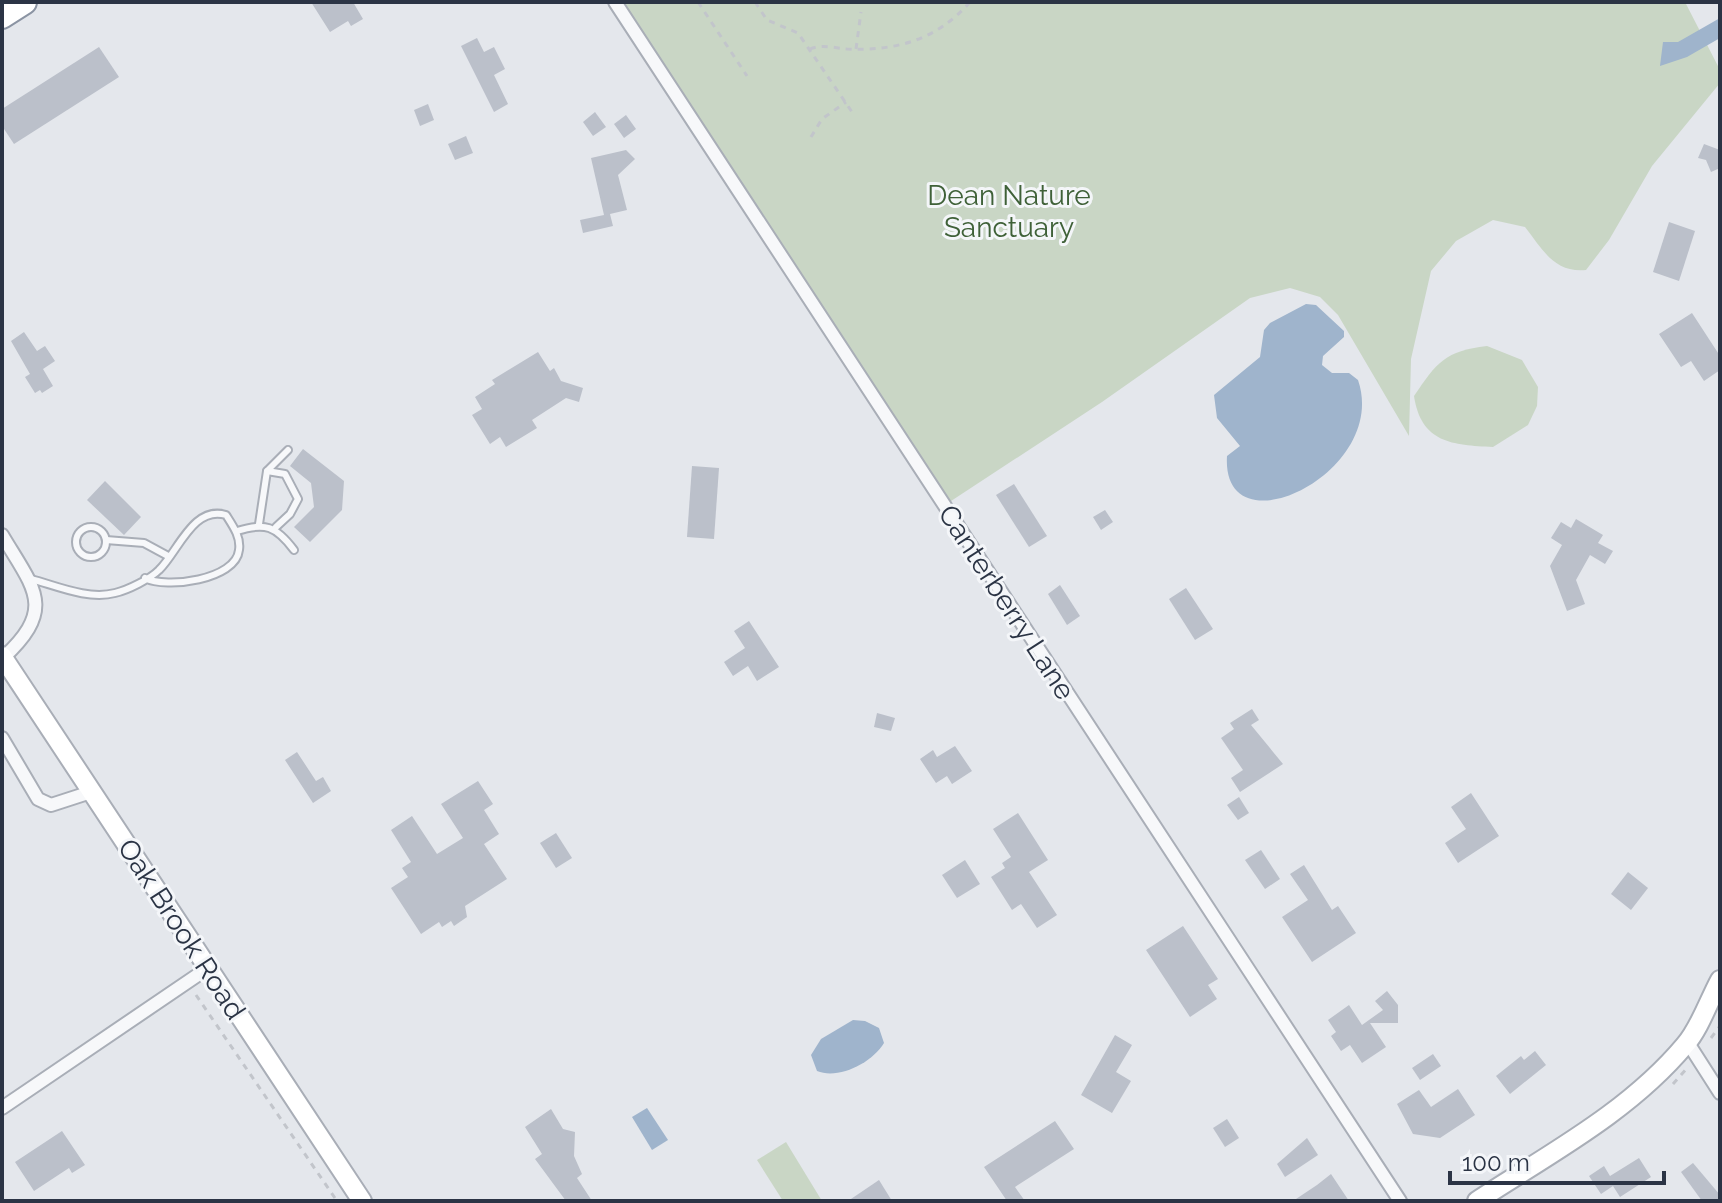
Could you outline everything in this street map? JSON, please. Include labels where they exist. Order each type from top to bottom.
[{"type":"highway","points":[[2,16],[24,2]]},
{"type":"main road","name":"Oak Brook Road","points":[[2,657],[362,1201]]},
{"type":"main road","points":[[1477,1201],[1624,1104],[1688,1043],[1720,980]]},
{"type":"street","name":"Canterberry Lane","points":[[615,2],[1400,1201]]},
{"type":"street","points":[[2,535],[34,596],[34,623],[26,636],[2,657]]},
{"type":"street","points":[[2,738],[38,799],[51,805],[91,792]]},
{"type":"street","points":[[2,1108],[208,968]]},
{"type":"street","points":[[1688,1043],[1720,1093]]},
{"type":"lane","points":[[259,524],[267,471],[288,450]]},
{"type":"lane","points":[[267,471],[285,474],[298,499],[290,514],[276,527]]},
{"type":"lane","points":[[27,578],[91,595],[115,594],[159,570],[168,556],[209,514],[226,515],[237,531],[240,549],[237,558],[220,571],[179,584],[157,584],[145,578]]},
{"type":"lane","points":[[237,531],[259,524],[276,527],[294,550]]},
{"type":"lane","points":[[89,527],[100,530],[106,540],[103,551],[93,556],[82,554],[77,544],[79,533],[89,527]]},
{"type":"lane","points":[[106,540],[144,543],[168,556]]},
{"type":"path","points":[[698,2],[747,76]]},
{"type":"path","points":[[755,2],[767,20],[789,26],[810,49],[852,112]]},
{"type":"path","points":[[810,49],[893,47],[932,35],[970,2]]},
{"type":"path","points":[[856,49],[861,12]]},
{"type":"path","points":[[811,137],[822,119],[846,102]]},
{"type":"path","points":[[196,995],[337,1201]]},
{"type":"green space","name":"Dean Nature Sanctuary","points":[[621,2],[1685,2],[1720,70],[1720,83],[1652,166],[1609,240],[1586,270],[1557,264],[1525,227],[1493,220],[1456,241],[1431,271],[1411,359],[1409,436],[1338,315],[1320,297],[1290,288],[1250,298],[1102,402],[948,503]]},
{"type":"green space","points":[[1487,346],[1522,360],[1538,387],[1537,406],[1528,425],[1493,447],[1464,445],[1441,438],[1424,424],[1414,396],[1443,360],[1461,351]]},
{"type":"green space","points":[[786,1142],[822,1201],[783,1201],[757,1160]]},
{"type":"water","points":[[1720,18],[1720,38],[1687,57],[1660,66],[1663,42],[1678,42]]},
{"type":"water","points":[[1306,304],[1316,305],[1344,331],[1344,337],[1323,356],[1322,365],[1332,373],[1349,373],[1358,380],[1361,414],[1350,445],[1329,471],[1302,490],[1274,500],[1249,499],[1232,485],[1227,456],[1240,446],[1217,418],[1214,395],[1260,357],[1264,330],[1270,323]]},
{"type":"water","points":[[853,1020],[865,1021],[879,1028],[884,1043],[871,1057],[854,1068],[835,1073],[817,1071],[811,1055],[821,1039]]},
{"type":"water","points":[[647,1108],[668,1140],[652,1150],[632,1117]]},
{"type":"building","points":[[311,2],[353,2],[363,19],[351,26],[348,21],[330,32]]},
{"type":"building","points":[[477,38],[484,52],[494,47],[505,69],[494,75],[508,104],[494,112],[461,46]]},
{"type":"building","points":[[99,47],[119,77],[14,144],[2,126],[2,109]]},
{"type":"building","points":[[428,104],[434,120],[420,126],[414,110]]},
{"type":"building","points":[[595,112],[606,127],[593,136],[583,122]]},
{"type":"building","points":[[626,115],[636,129],[624,138],[614,124]]},
{"type":"building","points":[[466,136],[473,153],[455,160],[448,144]]},
{"type":"building","points":[[1704,144],[1720,150],[1720,168],[1711,172],[1706,160],[1698,158]]},
{"type":"building","points":[[626,150],[635,159],[618,175],[627,210],[610,214],[613,226],[583,233],[580,220],[604,215],[591,158]]},
{"type":"building","points":[[1669,222],[1695,231],[1679,281],[1653,272]]},
{"type":"building","points":[[1692,313],[1720,356],[1720,370],[1704,381],[1691,361],[1681,367],[1659,334]]},
{"type":"building","points":[[24,332],[37,351],[45,346],[55,361],[43,369],[53,386],[42,393],[40,390],[35,393],[25,377],[30,374],[11,341]]},
{"type":"building","points":[[538,352],[550,371],[554,368],[561,381],[583,388],[579,402],[566,398],[532,420],[537,428],[506,447],[500,437],[490,444],[472,415],[482,409],[475,397],[495,384],[492,380]]},
{"type":"building","points":[[303,449],[344,481],[342,510],[310,542],[294,527],[314,507],[311,483],[290,466]]},
{"type":"building","points":[[692,466],[719,468],[714,539],[687,537]]},
{"type":"building","points":[[105,481],[141,517],[124,535],[87,500]]},
{"type":"building","points":[[1014,484],[1047,536],[1029,547],[996,495]]},
{"type":"building","points":[[1105,510],[1113,522],[1101,530],[1093,517]]},
{"type":"building","points":[[1576,519],[1603,535],[1598,543],[1613,551],[1605,564],[1590,555],[1576,580],[1585,604],[1567,611],[1550,566],[1562,545],[1551,538],[1561,522],[1571,528]]},
{"type":"building","points":[[1060,585],[1080,616],[1067,625],[1048,594]]},
{"type":"building","points":[[1186,588],[1213,629],[1195,640],[1169,599]]},
{"type":"building","points":[[749,621],[779,667],[757,681],[748,666],[733,676],[724,662],[745,648],[734,631]]},
{"type":"building","points":[[1252,709],[1259,720],[1251,725],[1283,764],[1240,792],[1231,778],[1243,770],[1221,738],[1234,729],[1230,723]]},
{"type":"building","points":[[877,713],[895,718],[891,731],[874,727]]},
{"type":"building","points":[[955,746],[972,771],[952,784],[947,776],[936,783],[920,759],[933,750],[937,757]]},
{"type":"building","points":[[297,752],[316,781],[323,777],[331,791],[313,803],[285,760]]},
{"type":"building","points":[[478,781],[493,804],[484,810],[499,834],[484,844],[507,879],[465,906],[467,917],[454,926],[451,921],[442,927],[439,922],[421,934],[391,888],[408,877],[402,868],[411,862],[391,830],[412,816],[437,854],[463,838],[441,804]]},
{"type":"building","points":[[1471,793],[1499,836],[1458,863],[1445,843],[1466,829],[1451,807]]},
{"type":"building","points":[[1239,797],[1249,813],[1238,820],[1227,805]]},
{"type":"building","points":[[1018,813],[1048,860],[1029,872],[1057,915],[1037,928],[1021,904],[1012,910],[991,877],[1005,868],[1002,863],[1011,857],[993,829]]},
{"type":"building","points":[[556,833],[572,858],[556,868],[540,843]]},
{"type":"building","points":[[1261,850],[1280,879],[1265,889],[1245,860]]},
{"type":"building","points":[[965,860],[980,884],[957,898],[942,875]]},
{"type":"building","points":[[1304,865],[1332,910],[1338,906],[1356,933],[1312,962],[1282,917],[1308,900],[1290,874]]},
{"type":"building","points":[[1628,872],[1648,888],[1631,910],[1611,894]]},
{"type":"building","points":[[1183,926],[1218,979],[1208,985],[1217,999],[1190,1017],[1146,950]]},
{"type":"building","points":[[1387,991],[1398,1005],[1398,1023],[1370,1023],[1386,1047],[1362,1063],[1350,1045],[1341,1051],[1331,1036],[1336,1032],[1328,1020],[1349,1005],[1362,1025],[1383,1010],[1375,1001]]},
{"type":"building","points":[[1115,1035],[1132,1045],[1116,1072],[1131,1081],[1112,1113],[1081,1095]]},
{"type":"building","points":[[1535,1051],[1546,1065],[1510,1094],[1496,1076],[1521,1056],[1524,1060]]},
{"type":"building","points":[[1433,1054],[1441,1066],[1420,1080],[1412,1068]]},
{"type":"building","points":[[1458,1089],[1475,1115],[1440,1138],[1413,1134],[1397,1104],[1419,1090],[1431,1107]]},
{"type":"building","points":[[551,1109],[563,1129],[575,1132],[574,1156],[582,1174],[577,1178],[592,1201],[566,1201],[535,1159],[542,1154],[525,1127]]},
{"type":"building","points":[[1227,1119],[1239,1138],[1225,1147],[1213,1128]]},
{"type":"building","points":[[1055,1121],[1074,1149],[1015,1187],[1025,1201],[1007,1201],[984,1167]]},
{"type":"building","points":[[62,1131],[85,1165],[72,1173],[69,1168],[34,1191],[15,1162]]},
{"type":"building","points":[[1307,1138],[1318,1155],[1285,1177],[1277,1164]]},
{"type":"building","points":[[1639,1158],[1651,1177],[1620,1197],[1613,1186],[1601,1194],[1589,1176],[1604,1166],[1610,1176]]},
{"type":"building","points":[[1693,1163],[1720,1195],[1720,1201],[1702,1201],[1681,1172]]},
{"type":"building","points":[[1331,1174],[1349,1201],[1293,1201],[1317,1185]]},
{"type":"building","points":[[879,1180],[892,1201],[848,1201]]}]
